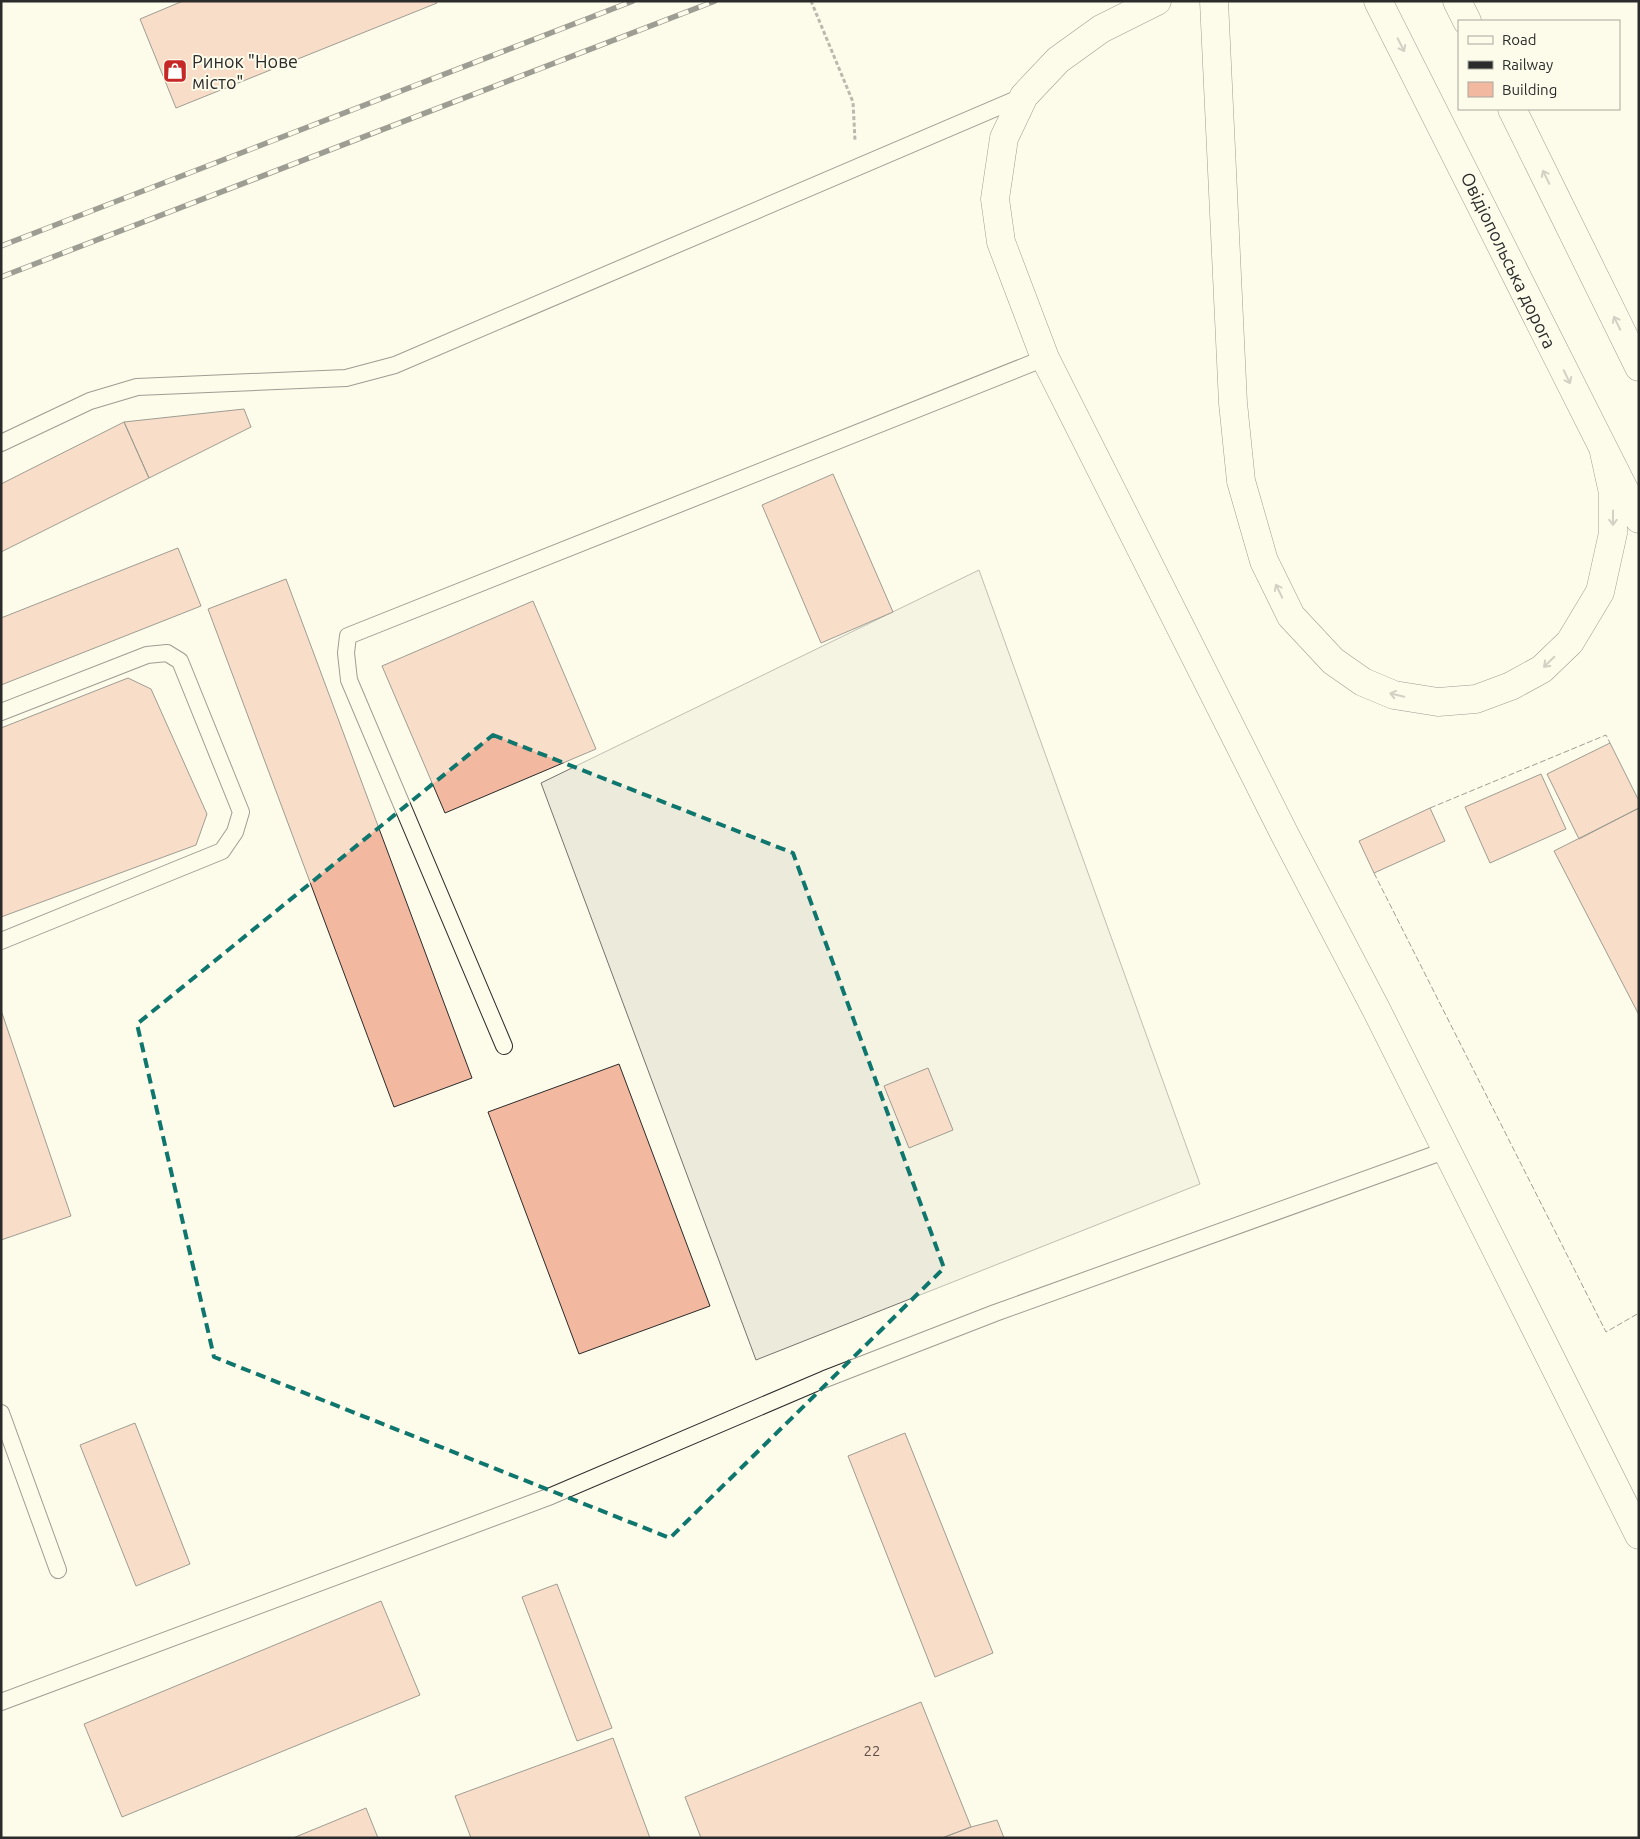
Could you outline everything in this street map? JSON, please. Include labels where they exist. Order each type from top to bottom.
[{"type":"main road","points":[[1157,1],[1101,29],[1058,60],[1024,96],[1004,138],[995,199],[1002,242],[1045,358],[1447,1150],[1639,1536]]},
{"type":"main road","points":[[1214,1],[1233,403],[1241,480],[1264,561],[1291,616],[1333,661],[1363,682],[1394,695],[1438,702],[1476,699],[1511,686],[1542,669],[1570,642],[1600,592],[1613,533],[1613,493],[1604,452]]},
{"type":"main road","name":"Овідіопольська дорога","points":[[1378,1],[1445,129],[1639,519]]},
{"type":"main road","points":[[1457,1],[1466,20]]},
{"type":"main road","points":[[1512,110],[1639,367]]},
{"type":"lane","points":[[1,443],[90,401],[137,387],[346,378],[395,365],[1024,96]]},
{"type":"lane","points":[[504,1046],[349,680],[346,653],[348,636],[1045,358]]},
{"type":"lane","points":[[1,712],[147,655],[166,653],[180,661],[241,812],[235,832],[222,851],[1,942]]},
{"type":"lane","points":[[1,1702],[551,1496],[825,1379],[995,1313],[1447,1150]]},
{"type":"lane","points":[[1,1412],[58,1570]]},
{"type":"path","points":[[810,1],[853,102],[856,168]]},
{"type":"highlighted area","points":[[493,735],[793,853],[944,1268],[670,1538],[214,1357],[137,1024]]},
{"type":"shaded area","points":[[979,570],[1200,1184],[756,1360],[541,783]]},
{"type":"building","points":[[183,1],[436,1],[437,3],[176,108],[140,19]]},
{"type":"building","points":[[244,409],[251,427],[149,478],[124,422]]},
{"type":"building","points":[[124,422],[149,478],[1,552],[1,484]]},
{"type":"building","points":[[833,474],[893,612],[821,643],[762,505]]},
{"type":"building","points":[[178,548],[201,606],[1,685],[1,618]]},
{"type":"building","points":[[286,579],[472,1078],[394,1107],[208,609]]},
{"type":"building","points":[[533,601],[596,749],[445,813],[382,666]]},
{"type":"building","points":[[128,678],[151,689],[207,814],[196,845],[1,917],[1,728]]},
{"type":"building","points":[[1610,743],[1639,801],[1639,808],[1579,839],[1547,774]]},
{"type":"building","points":[[1541,774],[1566,829],[1490,863],[1465,807]]},
{"type":"building","points":[[1430,808],[1445,841],[1374,873],[1359,841]]},
{"type":"building","points":[[1639,808],[1639,1015],[1554,851]]},
{"type":"building","points":[[1,1010],[71,1216],[1,1240]]},
{"type":"building","points":[[619,1064],[710,1306],[579,1354],[488,1112]]},
{"type":"building","points":[[928,1068],[953,1130],[909,1148],[884,1086]]},
{"type":"building","points":[[135,1423],[190,1564],[136,1586],[80,1445]]},
{"type":"building","points":[[905,1433],[993,1653],[935,1677],[848,1456]]},
{"type":"building","points":[[557,1584],[612,1728],[577,1741],[522,1597]]},
{"type":"building","points":[[381,1601],[420,1695],[122,1817],[84,1724]]},
{"type":"building","points":[[921,1702],[971,1827],[942,1838],[701,1838],[685,1797]]},
{"type":"building","points":[[613,1738],[650,1838],[471,1838],[455,1796]]},
{"type":"building","points":[[366,1808],[378,1838],[293,1838]]},
{"type":"building","points":[[997,1820],[1004,1838],[942,1838],[971,1827]]},
{"type":"railway","points":[[1,246],[633,1]]},
{"type":"railway","points":[[1,277],[715,1]]},
{"type":"fence","points":[[1430,808],[1606,735],[1610,743]]},
{"type":"fence","points":[[1374,873],[1606,1332],[1639,1313]]},
{"type":"place","name":"Ринок \"Нове місто\"","points":[[175,71]]}]
